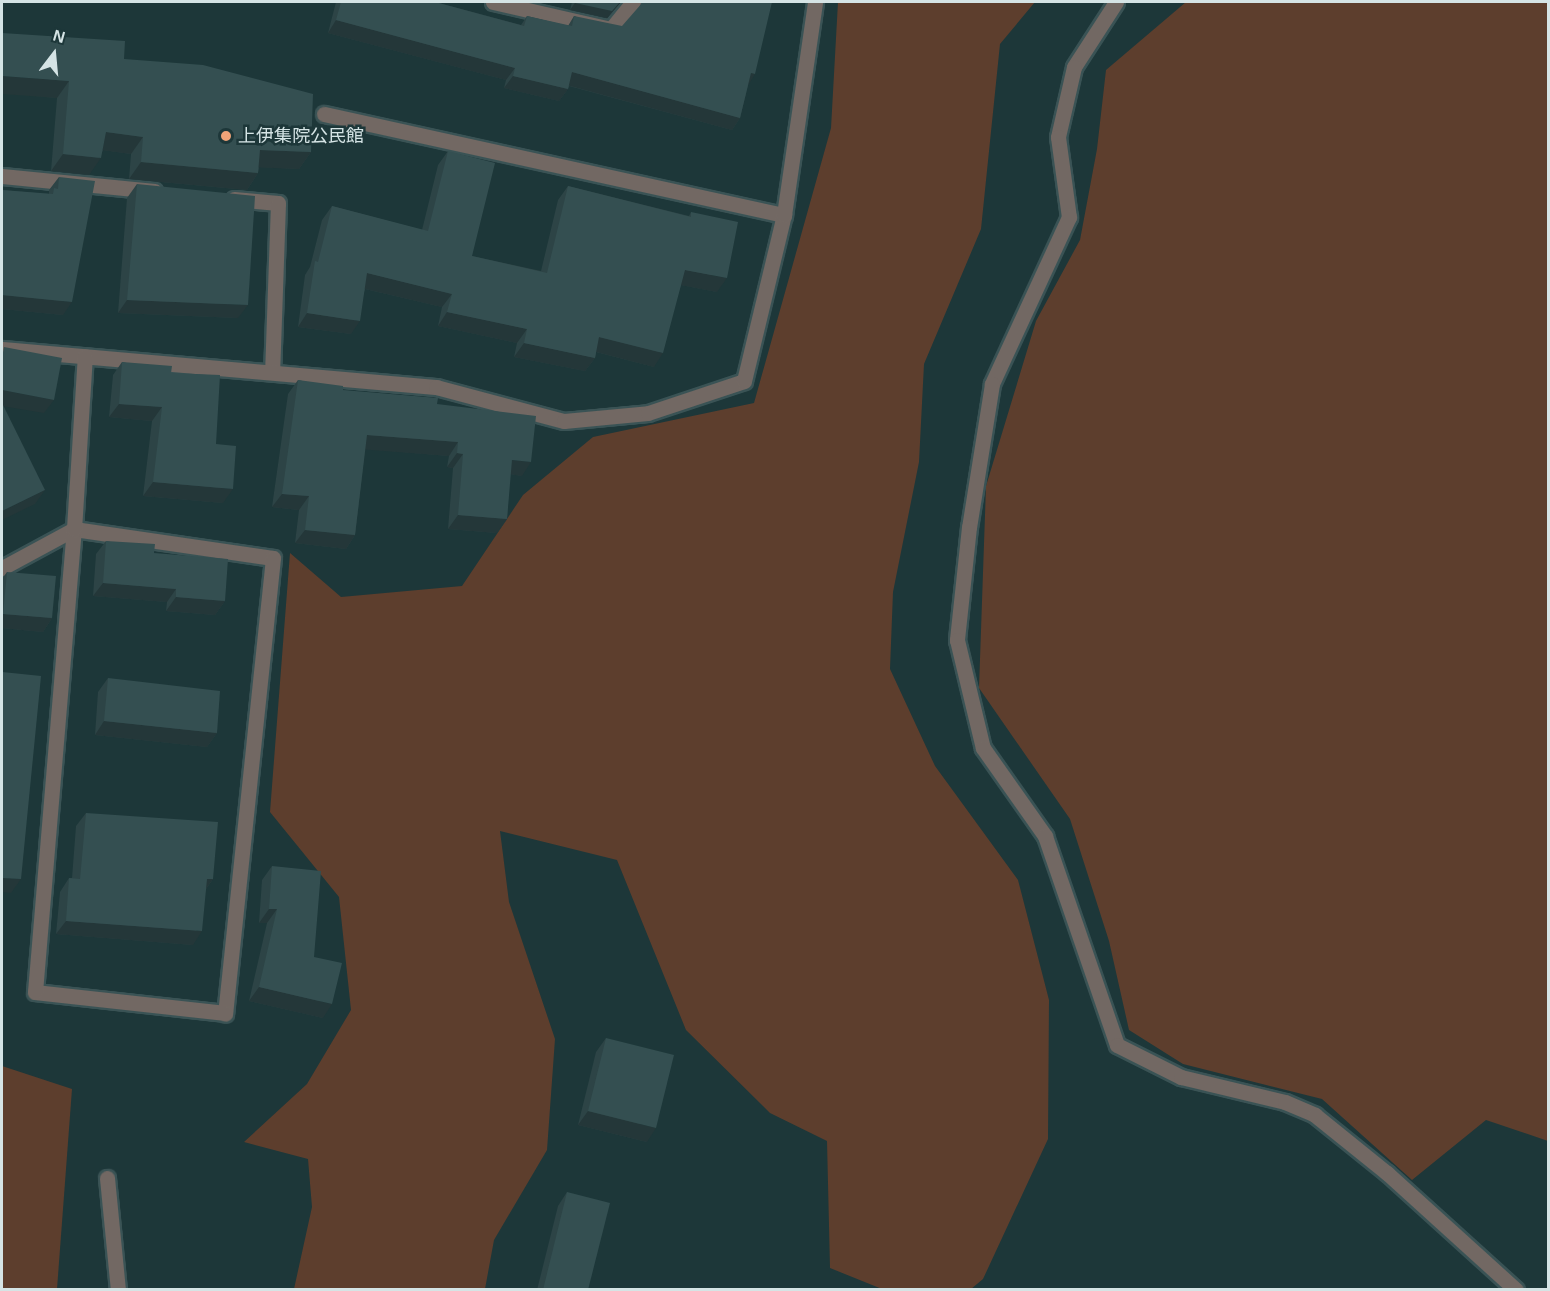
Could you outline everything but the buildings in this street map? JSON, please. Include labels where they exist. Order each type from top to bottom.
[{"type":"street","points":[[493,2],[611,29],[633,2]]},
{"type":"street","points":[[2,349],[272,370],[436,387],[564,421],[648,413],[744,381],[784,215],[815,2]]},
{"type":"street","points":[[1116,2],[1074,67],[1058,137],[1069,217],[992,384],[969,527],[957,640],[983,748],[1045,836],[1118,1045],[1181,1077],[1285,1102],[1315,1115],[1387,1173],[1516,1290]]},
{"type":"street","points":[[324,114],[784,215]]},
{"type":"street","points":[[2,176],[176,193]]},
{"type":"street","points":[[221,197],[279,203],[272,370]]},
{"type":"street","points":[[2,568],[74,529],[273,558],[225,1013],[35,992],[74,529],[85,356]]},
{"type":"street","points":[[107,1178],[118,1290]]},
{"type":"shaded area","points":[[838,2],[1035,2],[1000,44],[981,229],[924,364],[919,462],[893,592],[890,669],[935,766],[1018,880],[1049,1000],[1048,1139],[983,1279],[971,1289],[882,1289],[830,1268],[827,1141],[770,1113],[686,1030],[617,860],[500,831],[509,902],[555,1039],[547,1150],[494,1240],[485,1289],[294,1289],[312,1207],[308,1159],[244,1142],[307,1084],[351,1010],[339,897],[270,812],[290,553],[341,597],[462,586],[523,495],[593,437],[754,403],[831,128]]},
{"type":"shaded area","points":[[1186,2],[1548,2],[1548,1141],[1486,1120],[1412,1180],[1322,1099],[1183,1064],[1129,1030],[1109,941],[1070,819],[979,688],[986,486],[1036,321],[1080,240],[1097,149],[1106,70]]},
{"type":"shaded area","points":[[2,1066],[72,1089],[57,1289],[2,1289]]},
{"type":"place","name":"上伊集院公民館","points":[[226,136]]}]
